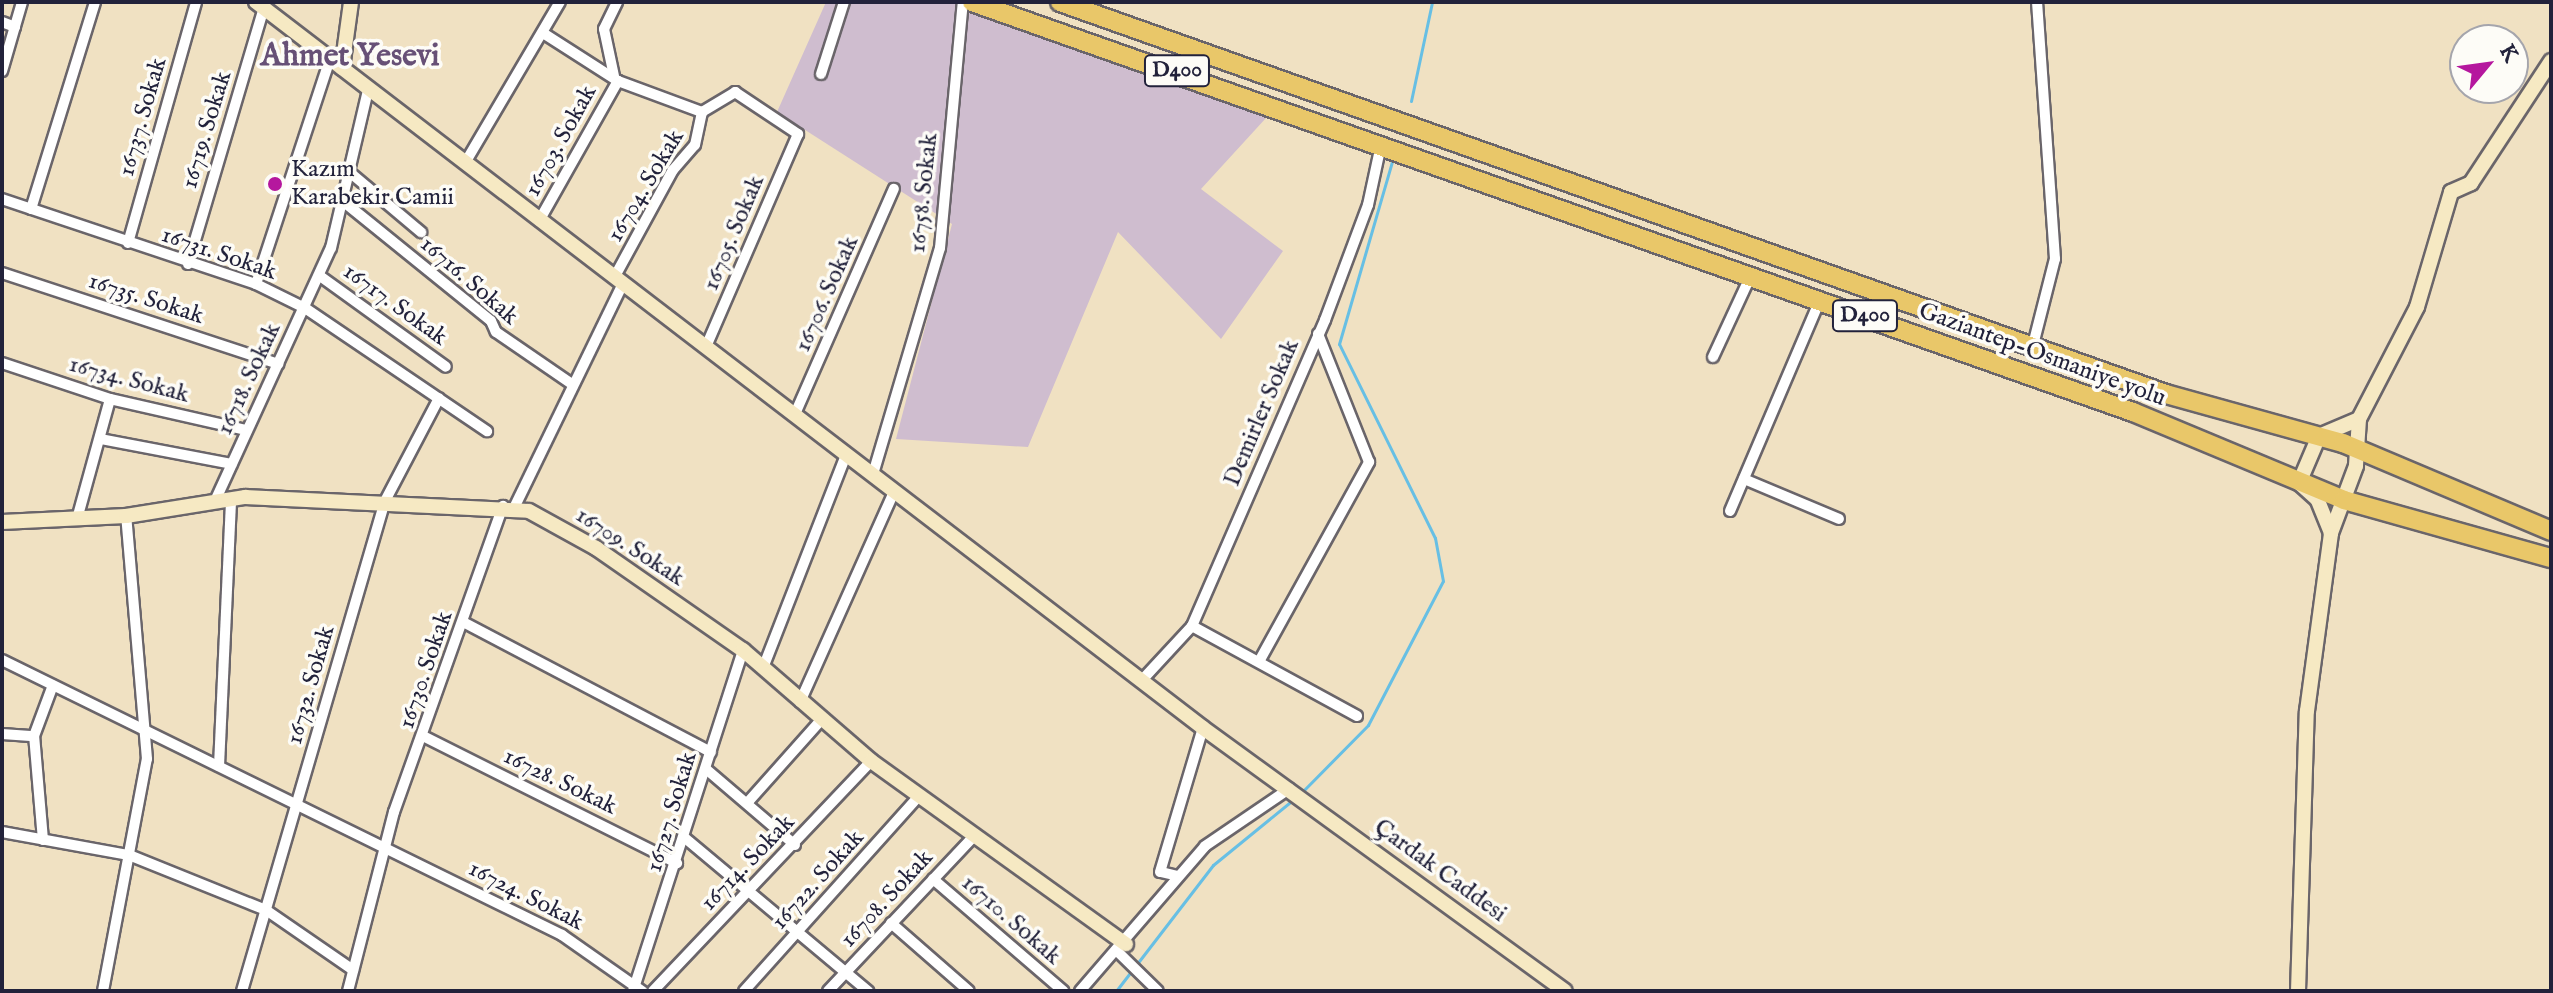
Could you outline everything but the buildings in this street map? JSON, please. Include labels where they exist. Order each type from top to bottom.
[{"type":"highway","name":"D400","points":[[972,2],[1381,143]]},
{"type":"highway","name":"Gaziantep-Osmaniye yolu","points":[[1060,2],[1389,122],[2166,394],[2359,450],[2551,531]]},
{"type":"highway","name":"Gaziantep-Osmaniye yolu","points":[[1381,143],[2133,412],[2344,500],[2551,558]]},
{"type":"street","points":[[2,71],[22,2]]},
{"type":"street","points":[[31,209],[95,2]]},
{"type":"street","name":"16737. Sokak","points":[[128,243],[196,2]]},
{"type":"street","points":[[256,284],[336,63],[351,2]]},
{"type":"street","points":[[465,163],[560,2]]},
{"type":"street","points":[[616,78],[604,29],[617,2]]},
{"type":"street","points":[[821,74],[844,2]]},
{"type":"street","name":"16758. Sokak","points":[[873,474],[940,248],[963,2]]},
{"type":"street","points":[[2033,345],[2055,259],[2037,2]]},
{"type":"street","name":"Çardak Caddesi","points":[[260,5],[1203,728],[1565,991]]},
{"type":"street","name":"16719. Sokak","points":[[188,264],[260,5]]},
{"type":"street","points":[[2,22],[15,27]]},
{"type":"street","points":[[543,33],[616,78],[702,112]]},
{"type":"street","points":[[2298,991],[2307,711],[2331,533],[2359,450],[2359,419],[2417,307],[2451,192],[2471,183],[2551,61]]},
{"type":"street","name":"16703. Sokak","points":[[539,221],[616,78]]},
{"type":"street","name":"16718. Sokak","points":[[215,501],[320,276],[344,202],[347,170],[368,90]]},
{"type":"street","name":"16705. Sokak","points":[[702,112],[735,92],[798,134],[706,347]]},
{"type":"street","name":"16704. Sokak","points":[[618,281],[673,170],[695,145],[702,112]]},
{"type":"street","name":"Demirler Sokak","points":[[1143,679],[1192,626],[1365,217],[1381,143]]},
{"type":"street","points":[[347,170],[421,232]]},
{"type":"street","name":"16706. Sokak","points":[[795,414],[894,189]]},
{"type":"street","name":"16731. Sokak","points":[[2,199],[188,264],[256,284],[305,308],[487,431]]},
{"type":"street","name":"16716. Sokak","points":[[344,202],[491,321],[496,332],[572,384]]},
{"type":"street","name":"16735. Sokak","points":[[2,273],[278,364]]},
{"type":"street","points":[[1713,357],[1751,275]]},
{"type":"street","name":"16717. Sokak","points":[[320,276],[446,367]]},
{"type":"street","name":"16730. Sokak","points":[[348,991],[385,846],[463,622],[508,507],[572,384],[618,281]]},
{"type":"street","points":[[1730,511],[1820,300]]},
{"type":"street","points":[[1261,658],[1369,462],[1318,334]]},
{"type":"street","name":"16734. Sokak","points":[[2,363],[110,399],[247,430]]},
{"type":"street","name":"16732. Sokak","points":[[242,991],[385,501],[439,398]]},
{"type":"street","points":[[77,519],[110,399]]},
{"type":"street","points":[[2331,533],[2317,499],[2299,483],[2319,436],[2359,419]]},
{"type":"street","points":[[101,439],[232,464]]},
{"type":"street","points":[[763,668],[846,455]]},
{"type":"street","points":[[1744,479],[1839,519]]},
{"type":"street","points":[[800,702],[895,490]]},
{"type":"street","points":[[219,766],[231,498]]},
{"type":"street","name":"16709. Sokak","points":[[2,522],[126,516],[231,498],[508,507],[596,548],[743,650],[871,761],[975,835],[1122,949]]},
{"type":"street","points":[[103,991],[147,759],[126,516]]},
{"type":"street","points":[[463,622],[711,752]]},
{"type":"street","points":[[1192,626],[1261,658],[1357,716]]},
{"type":"street","name":"16727. Sokak","points":[[637,989],[743,650]]},
{"type":"street","name":"16724. Sokak","points":[[2,660],[562,935],[637,989]]},
{"type":"street","points":[[43,840],[34,736],[53,685]]},
{"type":"street","points":[[748,802],[821,720]]},
{"type":"street","points":[[1178,876],[1160,872],[1203,728]]},
{"type":"street","points":[[2,734],[34,736]]},
{"type":"street","name":"16728. Sokak","points":[[425,737],[677,863]]},
{"type":"street","name":"16714. Sokak","points":[[653,991],[795,845],[871,761]]},
{"type":"street","points":[[706,769],[795,845]]},
{"type":"street","points":[[1080,991],[1122,949],[1178,876],[1228,827],[1292,790]]},
{"type":"street","name":"16722. Sokak","points":[[744,991],[920,795]]},
{"type":"street","points":[[2,832],[129,855],[266,910],[353,970]]},
{"type":"street","name":"16708. Sokak","points":[[828,991],[975,835]]},
{"type":"street","points":[[685,838],[752,888],[868,991]]},
{"type":"street","name":"16710. Sokak","points":[[933,879],[1063,991]]},
{"type":"street","points":[[891,923],[969,991]]},
{"type":"street","points":[[1122,949],[1149,986]]},
{"type":"shaded area","points":[[826,2],[987,2],[1266,118],[1201,189],[1283,251],[1221,339],[1118,232],[1028,447],[896,439],[952,224],[777,112]]},
{"type":"waterway","points":[[1411,101],[1432,2]]},
{"type":"waterway","points":[[1300,794],[1368,725],[1443,581],[1435,538],[1339,344],[1393,158]]},
{"type":"waterway","points":[[1116,991],[1213,865],[1294,799]]},
{"type":"place","name":"Kazım Karabekir Camii","points":[[275,184]]},
{"type":"district","name":"Ahmet Yesevi","points":[[350,57]]}]
